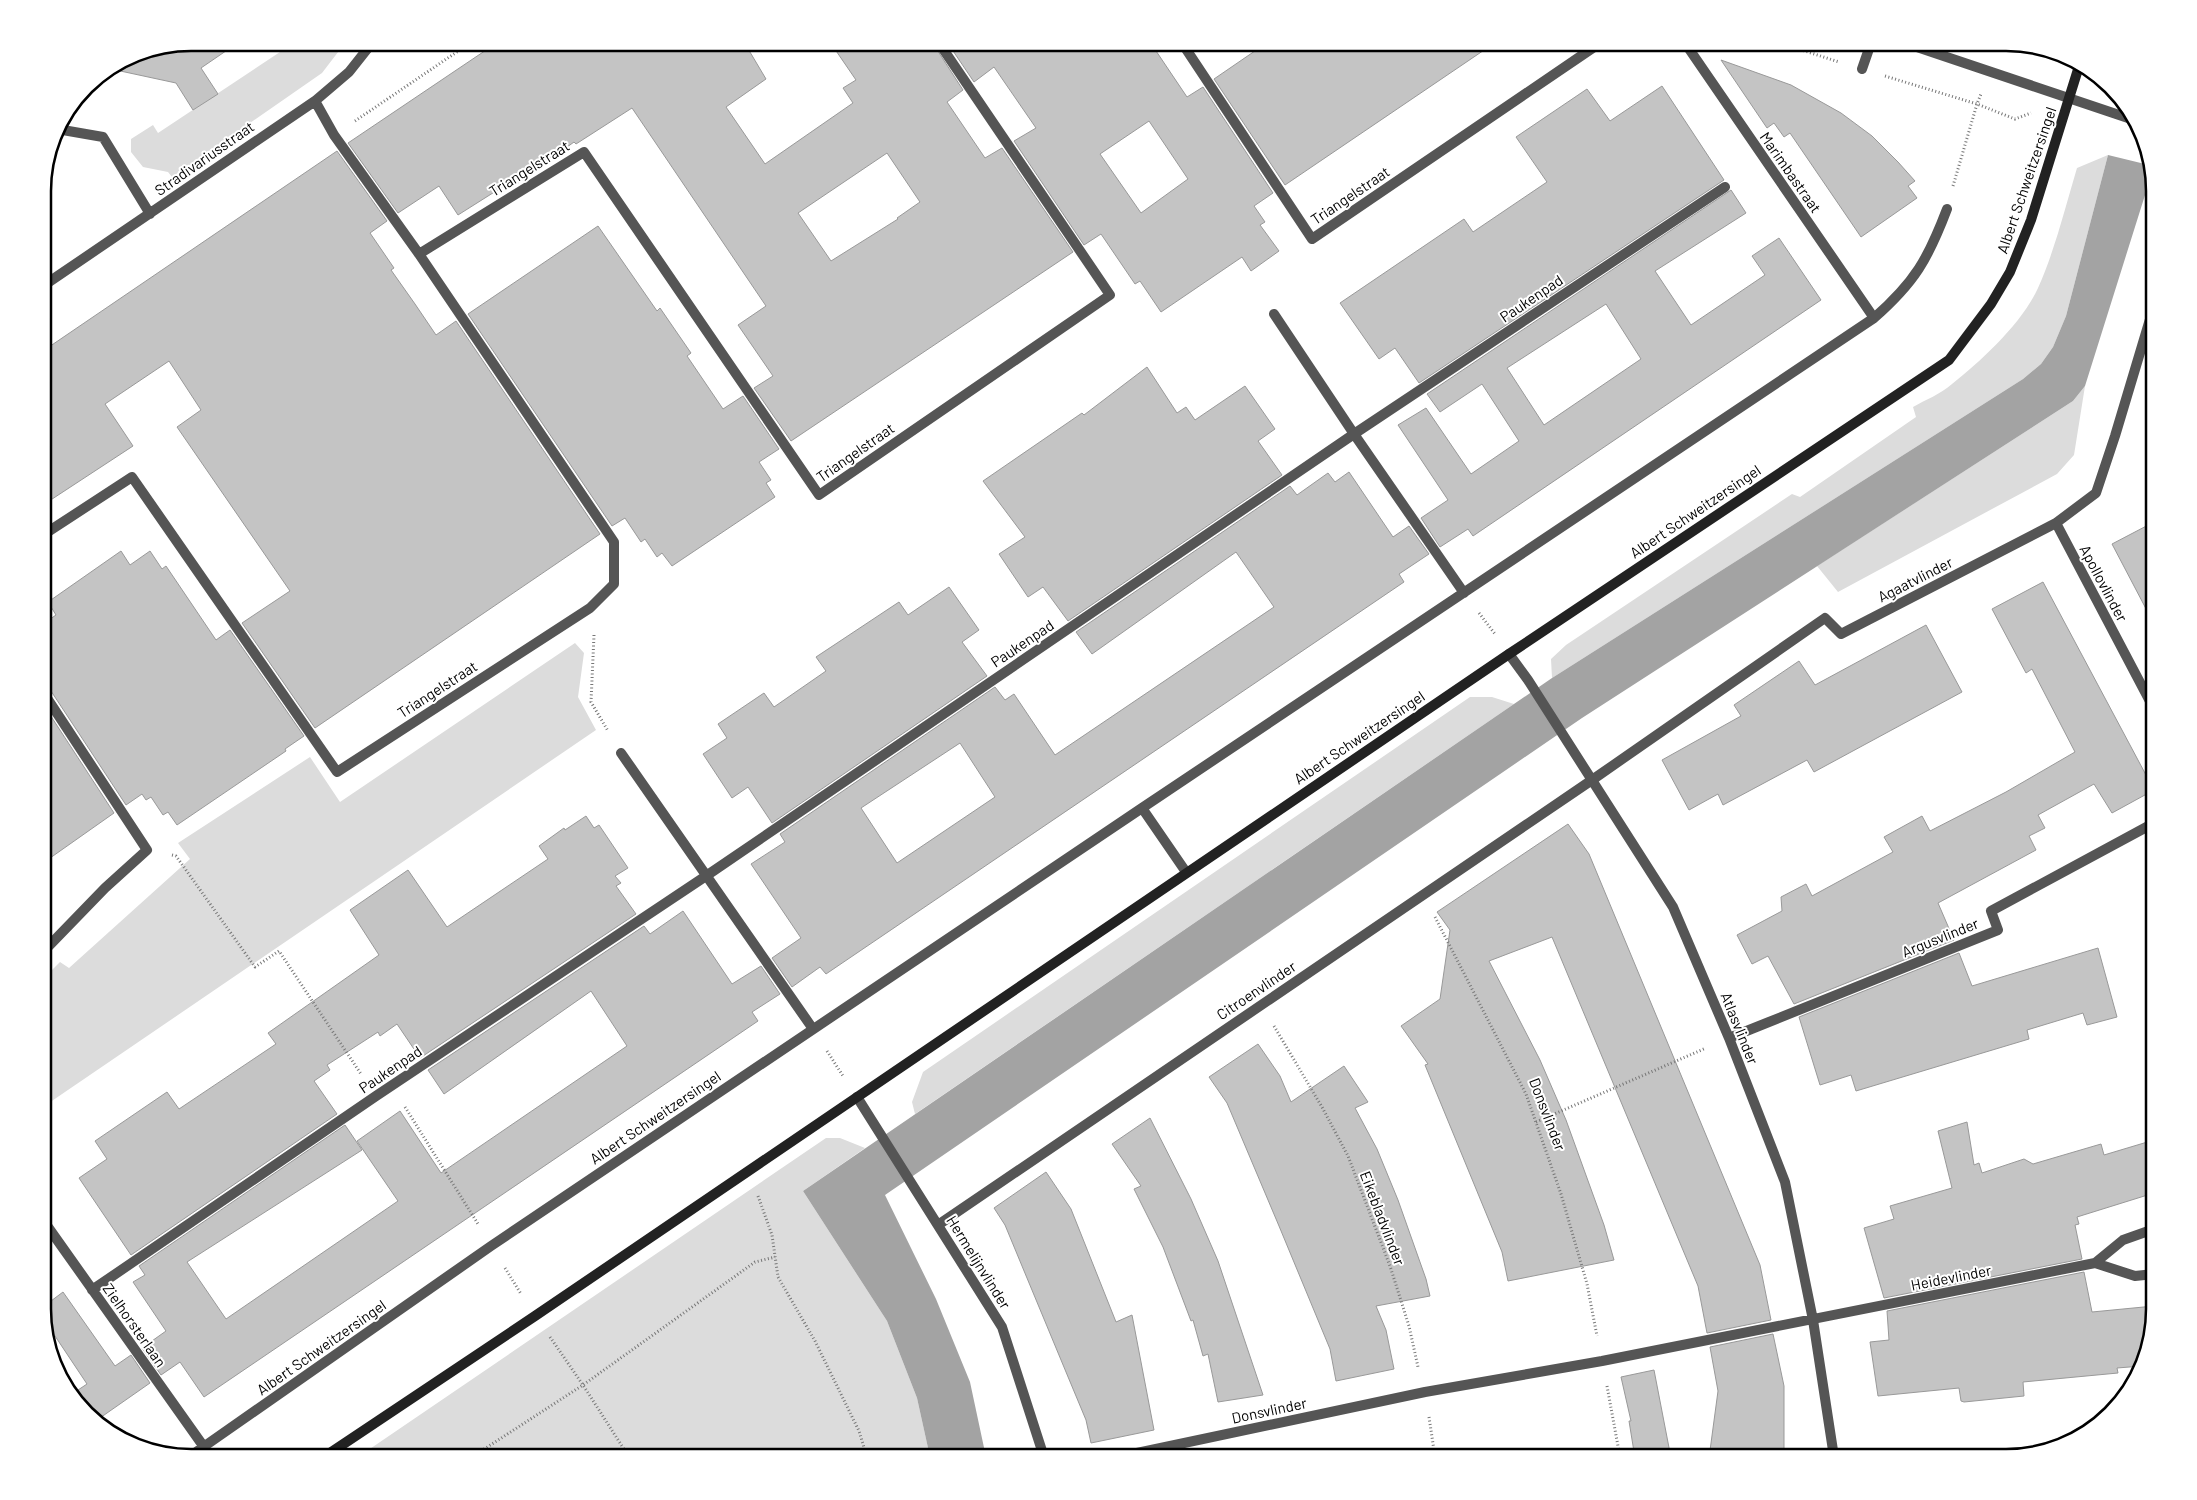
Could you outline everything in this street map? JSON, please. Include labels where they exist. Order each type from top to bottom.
[{"type":"street","name":"Stradivariusstraat","points":[[52,280],[314,101],[349,72],[365,51]]},
{"type":"street","name":"Triangelstraat","points":[[419,254],[584,152],[819,495],[1110,295],[946,51]]},
{"type":"street","name":"Triangelstraat","points":[[1188,51],[1312,240],[1587,51]]},
{"type":"street","name":"Marimbastraat","points":[[1691,51],[1874,318]]},
{"type":"street","points":[[1862,69],[1869,51]]},
{"type":"street","points":[[1930,51],[2124,117]]},
{"type":"street","name":"Albert Schweitzersingel","points":[[337,1449],[1186,872],[1949,360],[1991,304],[2010,272],[2031,220],[2078,71]]},
{"type":"street","name":"Triangelstraat","points":[[52,530],[132,477],[337,772],[590,608],[614,584],[614,542],[419,254],[334,135],[314,101]]},
{"type":"street","points":[[65,130],[103,136],[150,214]]},
{"type":"street","name":"Paukenpad","points":[[92,1290],[376,1096],[706,876],[1354,434],[1725,187]]},
{"type":"street","name":"Albert Schweitzersingel","points":[[201,1449],[491,1246],[1874,318],[1898,297],[1916,274],[1933,246],[1947,209]]},
{"type":"street","points":[[1274,314],[1464,593]]},
{"type":"street","name":"Agaatvlinder","points":[[1592,780],[1825,618],[1841,634],[2056,523],[2096,493],[2116,436],[2146,333]]},
{"type":"street","name":"Apollovlinder","points":[[2056,523],[2146,694]]},
{"type":"street","name":"Atlasvlinder","points":[[1509,654],[1528,680],[1673,908],[1729,1038],[1785,1182],[1813,1320],[1833,1449]]},
{"type":"street","points":[[52,706],[146,850],[105,888],[52,943]]},
{"type":"street","points":[[621,753],[813,1029]]},
{"type":"street","name":"Citroenvlinder","points":[[938,1225],[1592,780]]},
{"type":"street","points":[[1142,808],[1186,872]]},
{"type":"street","name":"Argusvlinder","points":[[1729,1038],[1998,930],[1991,911],[2146,827]]},
{"type":"street","name":"Hermelijnvlinder","points":[[857,1097],[1002,1326],[1041,1449]]},
{"type":"street","name":"Zielhorsterlaan","points":[[52,1233],[204,1447]]},
{"type":"street","name":"Heidevlinder","points":[[2095,1264],[2123,1240],[2146,1233]]},
{"type":"street","name":"Heidevlinder","points":[[1813,1320],[2095,1264],[2135,1276],[2146,1275]]},
{"type":"street","name":"Donsvlinder","points":[[1160,1449],[1425,1392],[1602,1361],[1813,1320]]},
{"type":"path","points":[[334,135],[457,51]]},
{"type":"path","points":[[1807,51],[1977,104],[2015,119],[2070,99]]},
{"type":"path","points":[[1947,209],[1977,104],[1992,73],[2000,51]]},
{"type":"path","points":[[1464,593],[1509,654]]},
{"type":"path","points":[[590,608],[594,633],[590,702],[621,753]]},
{"type":"path","points":[[146,850],[176,856],[255,968],[279,951],[376,1096]]},
{"type":"path","name":"Donsvlinder","points":[[1424,894],[1526,1094],[1536,1122],[1561,1194],[1587,1284],[1618,1449]]},
{"type":"path","name":"Eikebladvlinder","points":[[1261,1004],[1322,1107],[1348,1156],[1390,1266],[1409,1326],[1425,1392],[1434,1449]]},
{"type":"path","points":[[813,1029],[857,1097]]},
{"type":"path","points":[[1536,1122],[1729,1038]]},
{"type":"path","points":[[392,1086],[535,1316],[583,1384],[623,1449]]},
{"type":"path","points":[[757,1193],[772,1235],[778,1276],[819,1349],[859,1431],[864,1449]]},
{"type":"path","points":[[486,1449],[583,1384],[755,1262],[775,1256]]},
{"type":"shaded area","points":[[281,51],[339,51],[322,73],[172,177],[168,172],[143,167],[131,152],[131,139],[153,125],[158,133]]},
{"type":"shaded area","points":[[2108,155],[2066,316],[2053,347],[2041,364],[2023,379],[1552,678],[1551,659],[1566,645],[1792,494],[1800,497],[1916,417],[1913,407],[1948,388],[1988,352],[2012,327],[2038,288],[2055,244],[2077,168]]},
{"type":"shaded area","points":[[2108,155],[2143,164],[2146,192],[2085,386],[2073,401],[1582,718],[885,1195],[936,1299],[970,1382],[984,1449],[928,1449],[917,1398],[887,1321],[803,1191],[1552,678],[2023,379],[2041,364],[2053,347],[2066,316]]},
{"type":"shaded area","points":[[2085,386],[2074,455],[2057,474],[1838,592],[1817,566],[2073,401]]},
{"type":"shaded area","points":[[575,643],[584,653],[578,697],[596,730],[52,1101],[52,970],[60,962],[69,968],[190,859],[178,843],[310,757],[340,802]]},
{"type":"shaded area","points":[[1470,697],[1492,697],[1514,704],[915,1114],[912,1102],[923,1072]]},
{"type":"shaded area","points":[[826,1138],[840,1138],[865,1148],[803,1191],[887,1321],[917,1398],[928,1449],[370,1449]]},
{"type":"building","points":[[226,51],[201,68],[218,94],[193,110],[176,83],[120,71],[146,59],[173,52]]},
{"type":"building","points":[[485,51],[749,51],[766,79],[726,107],[765,164],[853,103],[843,88],[856,80],[836,51],[938,51],[963,90],[947,102],[985,158],[1002,148],[1073,252],[791,441],[754,388],[773,376],[738,325],[766,306],[632,108],[576,144],[574,142],[518,183],[515,179],[458,215],[439,186],[398,213],[348,143]],"holes":[[[887,153],[920,202],[831,261],[798,213]]]},
{"type":"building","points":[[953,51],[1156,51],[1187,97],[1203,87],[1273,193],[1254,206],[1265,222],[1260,225],[1279,251],[1251,271],[1242,257],[1161,312],[1140,281],[1135,284],[1101,234],[1084,245],[1014,141],[1036,128],[994,67],[974,82]],"holes":[[[1149,121],[1188,179],[1141,213],[1100,154]]]},
{"type":"building","points":[[1255,51],[1483,51],[1285,185],[1214,79]]},
{"type":"building","points":[[1721,60],[1791,85],[1841,113],[1872,136],[1915,181],[1908,186],[1917,198],[1861,237],[1790,133],[1784,137],[1774,123],[1767,128]]},
{"type":"building","points":[[1662,86],[1724,180],[1419,383],[1395,348],[1379,359],[1340,303],[1464,219],[1473,232],[1547,182],[1516,137],[1587,89],[1610,121]]},
{"type":"building","points":[[337,151],[387,221],[370,233],[394,268],[391,270],[436,335],[456,321],[600,534],[315,728],[242,623],[290,591],[177,427],[201,410],[169,361],[105,404],[133,446],[52,499],[52,345]]},
{"type":"building","points":[[1731,190],[1746,213],[1655,271],[1691,325],[1765,275],[1752,256],[1779,238],[1821,300],[1473,536],[1468,529],[1440,547],[1421,518],[1448,500],[1398,425],[1426,408],[1471,474],[1519,441],[1482,384],[1440,412],[1427,394]],"holes":[[[1606,304],[1641,359],[1544,425],[1507,368]]]},
{"type":"building","points":[[598,226],[657,311],[660,308],[691,353],[687,356],[723,409],[743,396],[779,449],[759,462],[771,480],[766,483],[775,497],[672,566],[662,553],[657,557],[645,539],[641,542],[625,518],[612,526],[468,314]]},
{"type":"building","points":[[1147,367],[1177,413],[1186,407],[1195,420],[1245,386],[1275,429],[1258,441],[1282,475],[1068,621],[1043,587],[1028,597],[999,554],[1025,537],[983,481],[1082,413],[1084,415]]},
{"type":"building","points":[[1349,472],[1393,537],[1409,526],[1429,554],[1399,574],[1404,582],[826,974],[820,967],[792,987],[772,958],[801,938],[751,864],[785,842],[780,834],[995,687],[1005,700],[1014,694],[1055,755],[1274,607],[1236,552],[1092,654],[1076,632],[1290,486],[1297,495],[1328,473],[1335,482]],"holes":[[[960,743],[995,797],[897,863],[861,808]]]},
{"type":"building","points":[[2146,526],[2146,609],[2112,544]]},
{"type":"building","points":[[121,551],[130,565],[150,551],[162,569],[166,566],[216,640],[230,630],[304,736],[285,749],[286,751],[177,825],[168,812],[163,815],[151,797],[146,800],[142,794],[126,805],[52,693],[52,618],[56,615],[52,608],[52,599]]},
{"type":"building","points":[[2043,582],[2146,775],[2146,794],[2112,813],[2094,784],[2038,815],[2045,828],[2029,836],[2036,850],[1938,903],[1954,940],[1794,1004],[1768,956],[1752,964],[1737,935],[1782,911],[1781,897],[1806,884],[1812,896],[1893,852],[1884,837],[1922,816],[1930,831],[2006,792],[2075,752],[2032,669],[2026,673],[1992,609]]},
{"type":"building","points":[[949,587],[979,630],[962,642],[987,676],[772,823],[748,787],[732,798],[703,754],[727,738],[718,724],[764,693],[774,707],[826,671],[816,657],[899,602],[908,615]]},
{"type":"building","points":[[1926,625],[1962,692],[1814,772],[1807,760],[1723,805],[1718,794],[1689,810],[1662,760],[1741,716],[1734,705],[1799,661],[1815,685]]},
{"type":"building","points":[[52,718],[114,813],[52,857]]},
{"type":"building","points":[[586,816],[594,828],[599,825],[628,868],[615,876],[621,883],[616,886],[636,914],[420,1058],[397,1024],[380,1036],[378,1032],[327,1065],[330,1070],[314,1081],[337,1114],[131,1255],[79,1178],[107,1159],[95,1141],[167,1092],[179,1109],[276,1044],[268,1033],[379,955],[350,910],[408,870],[447,927],[548,859],[539,846],[564,828],[565,830]]},
{"type":"building","points":[[1568,824],[1589,854],[1760,1265],[1771,1320],[1707,1333],[1698,1286],[1552,937],[1489,961],[1540,1060],[1566,1120],[1604,1225],[1614,1260],[1508,1281],[1502,1252],[1425,1065],[1428,1064],[1401,1026],[1440,999],[1450,930],[1437,912]]},
{"type":"building","points":[[683,911],[732,984],[761,966],[780,994],[752,1012],[758,1021],[204,1397],[180,1362],[161,1375],[142,1348],[166,1331],[133,1282],[145,1275],[139,1266],[345,1125],[362,1150],[187,1262],[226,1319],[398,1201],[357,1141],[400,1111],[441,1173],[627,1046],[591,991],[444,1094],[428,1070],[644,926],[650,934]]},
{"type":"building","points":[[2098,948],[2117,1017],[2087,1025],[2083,1013],[2027,1030],[2029,1039],[1856,1091],[1851,1075],[1820,1085],[1799,1017],[1959,953],[1972,986]]},
{"type":"building","points":[[1258,1044],[1280,1076],[1291,1102],[1344,1066],[1368,1102],[1355,1108],[1377,1149],[1398,1200],[1426,1279],[1430,1296],[1376,1306],[1386,1330],[1394,1369],[1336,1381],[1330,1349],[1279,1226],[1227,1103],[1209,1077]]},
{"type":"building","points":[[1150,1118],[1191,1199],[1218,1261],[1263,1395],[1218,1402],[1208,1354],[1203,1356],[1193,1320],[1191,1321],[1163,1247],[1134,1189],[1141,1186],[1112,1144]]},
{"type":"building","points":[[1967,1122],[1974,1165],[1979,1163],[1982,1173],[2024,1159],[2033,1164],[2101,1144],[2104,1155],[2146,1142],[2146,1195],[2077,1217],[2079,1224],[2075,1225],[2082,1259],[1884,1298],[1864,1228],[1894,1219],[1890,1206],[1952,1188],[1938,1131]]},
{"type":"building","points":[[1046,1172],[1071,1209],[1116,1322],[1132,1315],[1154,1430],[1091,1443],[1086,1420],[1005,1225],[994,1208]]},
{"type":"building","points":[[2084,1272],[2092,1312],[2146,1307],[2145,1327],[2133,1367],[2117,1368],[2118,1373],[2023,1382],[2024,1396],[1964,1402],[1961,1401],[1959,1388],[1878,1396],[1870,1342],[1889,1340],[1887,1311]]},
{"type":"building","points":[[63,1292],[115,1366],[131,1355],[150,1383],[102,1416],[99,1414],[78,1390],[87,1384],[54,1334],[52,1300]]},
{"type":"building","points":[[1773,1334],[1784,1386],[1784,1449],[1710,1449],[1718,1391],[1710,1347]]},
{"type":"building","points":[[1654,1370],[1669,1449],[1634,1449],[1629,1421],[1631,1421],[1621,1377]]}]
